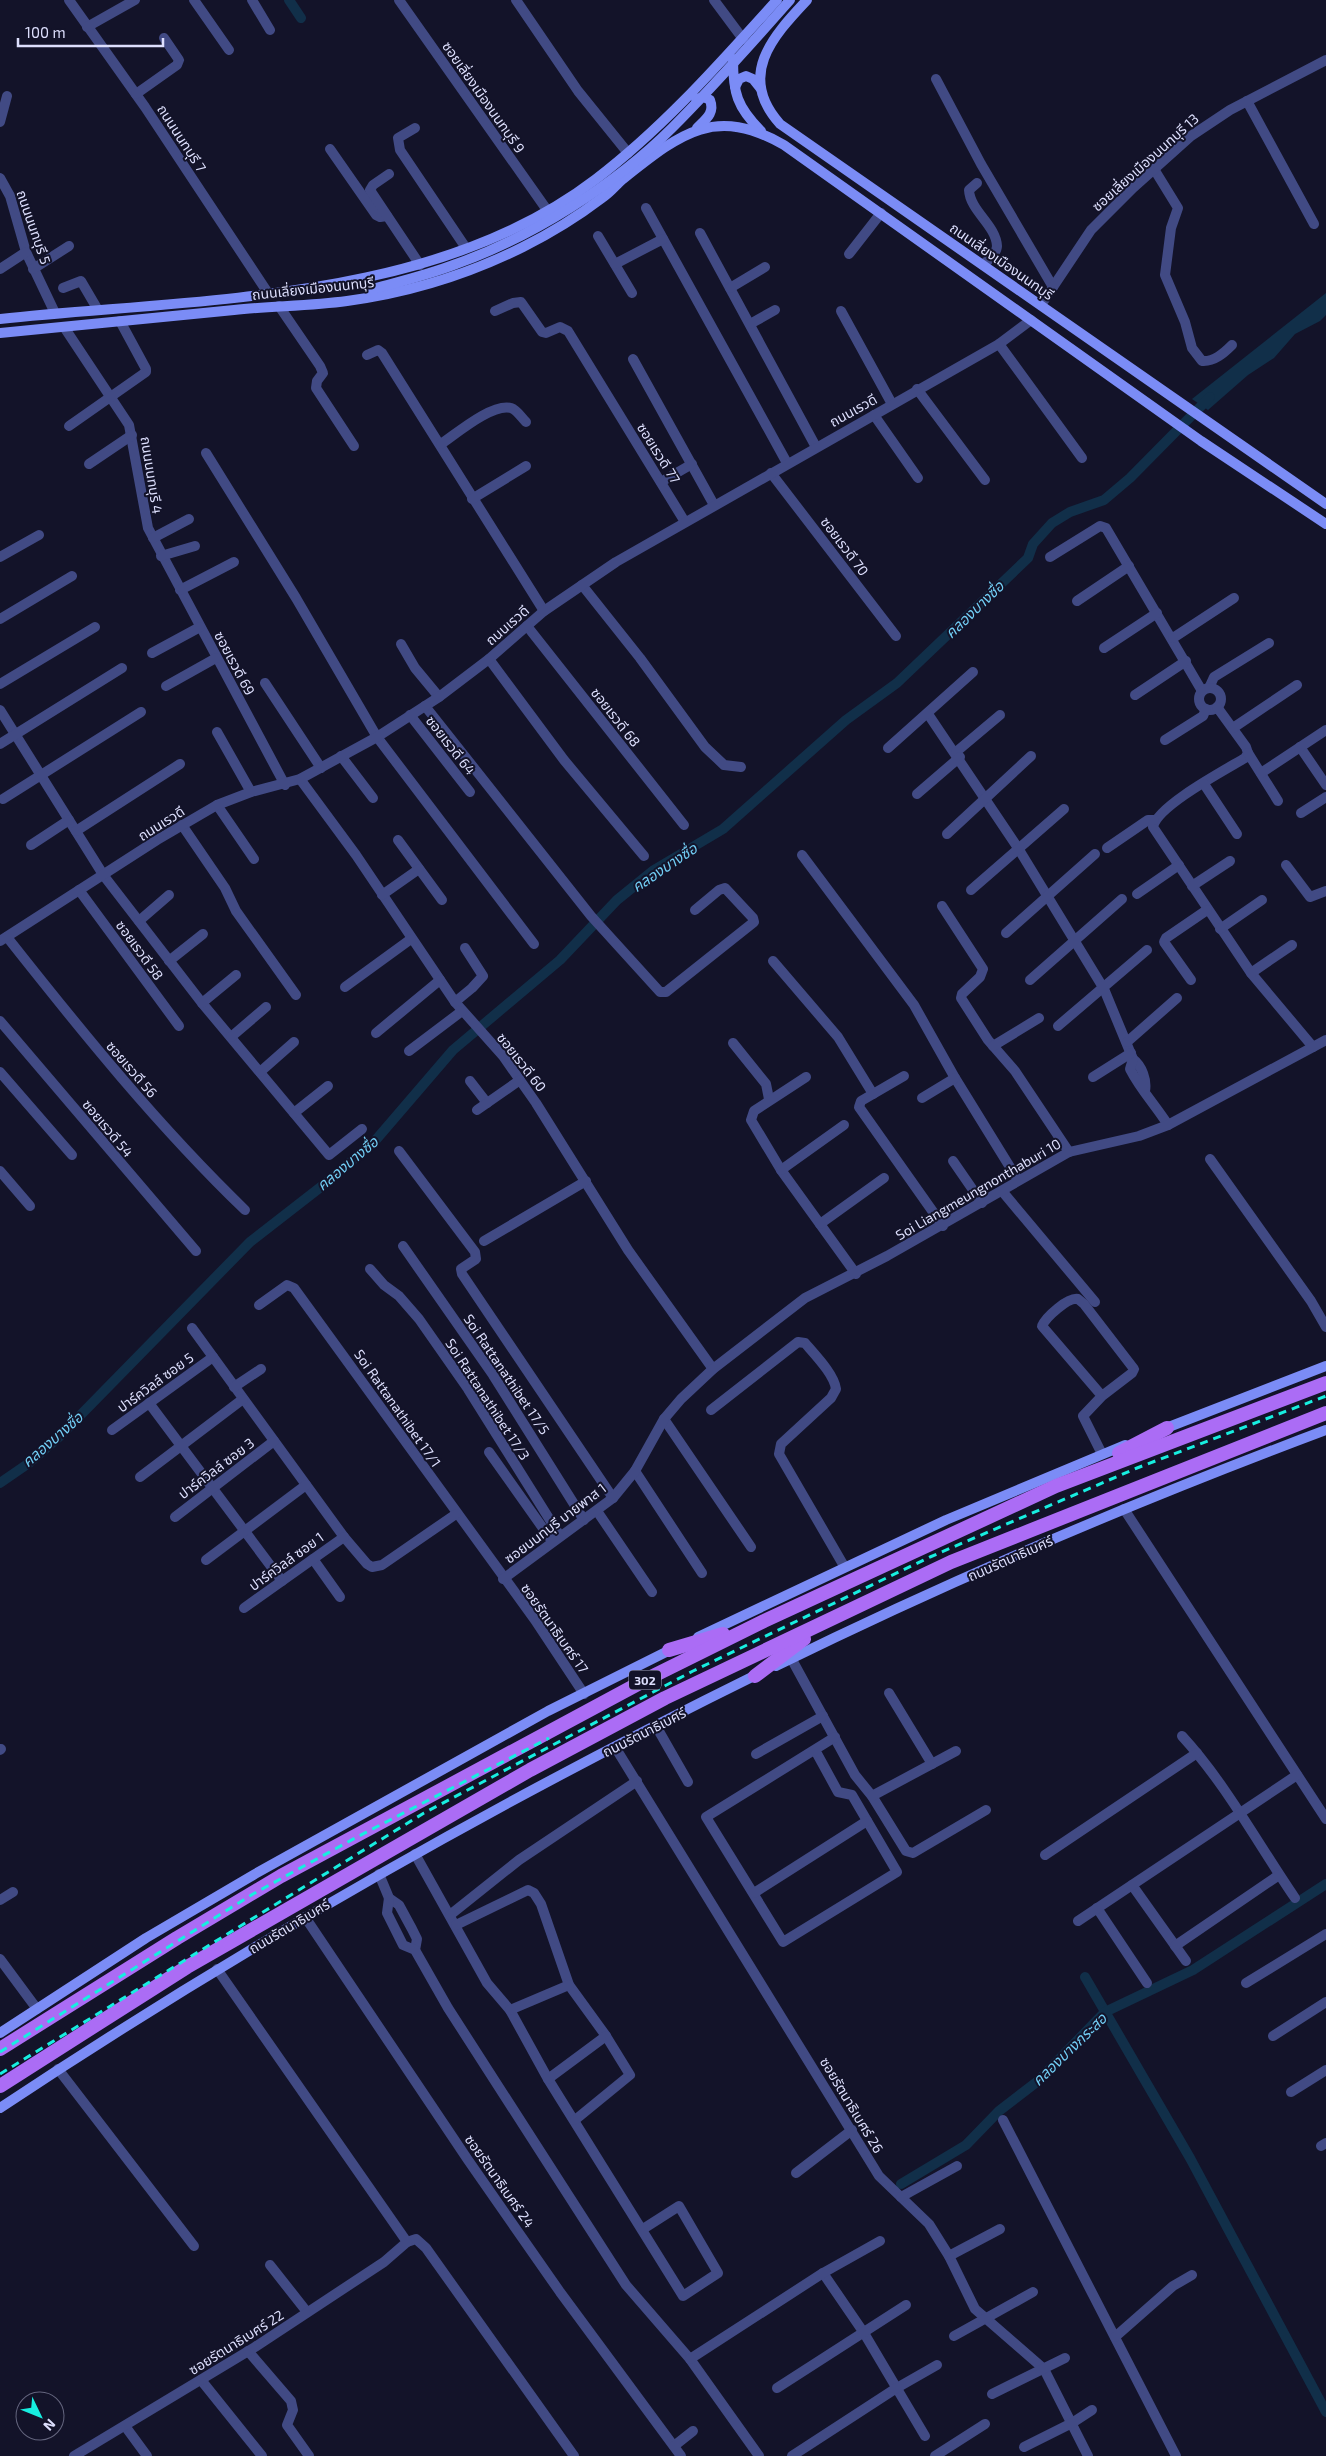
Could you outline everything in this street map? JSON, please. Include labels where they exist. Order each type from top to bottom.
[{"type":"main road","name":"ถนนเลี่ยงเมืองนนทบุรี","points":[[0,318],[98,310],[354,281],[420,264],[466,248],[509,230],[547,210],[595,180],[628,153],[681,104],[777,0]]},
{"type":"main road","points":[[319,303],[435,272],[488,250],[522,235],[603,185],[672,128],[790,0]]},
{"type":"main road","name":"ถนนเลี่ยงเมืองนนทบุรี","points":[[807,0],[778,30],[762,64],[761,89],[770,113],[780,124],[1326,504]]},
{"type":"main road","name":"ถนนเลี่ยงเมืองนนทบุรี","points":[[733,49],[735,87],[744,114],[764,133],[881,213],[1201,441],[1326,524]]},
{"type":"main road","points":[[735,87],[739,79],[746,76],[753,79],[761,89]]},
{"type":"main road","points":[[681,104],[704,97],[710,100],[712,106],[711,113],[697,128]]},
{"type":"main road","name":"ถนนเลี่ยงเมืองนนทบุรี","points":[[0,333],[279,306],[346,302],[386,294],[435,281],[523,247],[568,222],[604,197],[623,179],[697,128],[729,125],[764,133]]},
{"type":"main road","name":"302","points":[[1,2030],[37,2009],[146,1938],[262,1870],[540,1716],[669,1650],[844,1566],[946,1520],[1166,1428],[1326,1366]]},
{"type":"main road","name":"302","points":[[0,2049],[177,1938],[281,1876],[649,1678],[764,1621],[1056,1486],[1326,1383]]},
{"type":"main road","name":"ถนนรัตนาธิเบศร์","points":[[0,2086],[187,1967],[530,1770],[665,1698],[951,1562],[1326,1413]]},
{"type":"main road","points":[[1280,1431],[1326,1424]]},
{"type":"main road","points":[[1056,1486],[1166,1428]]},
{"type":"main road","name":"ถนนรัตนาธิเบศร์","points":[[0,2108],[58,2069],[217,1969],[305,1917],[415,1854],[656,1726],[791,1658],[930,1593],[1124,1509],[1326,1430]]},
{"type":"main road","points":[[669,1650],[764,1621]]},
{"type":"main road","points":[[755,1676],[829,1621]]},
{"type":"street","name":"ถนนนนทบุรี 7","points":[[69,0],[136,94],[268,292]]},
{"type":"street","points":[[87,27],[135,0]]},
{"type":"street","points":[[194,0],[229,50]]},
{"type":"street","points":[[252,0],[270,30]]},
{"type":"street","name":"ซอยเลี่ยงเมืองนนทบุรี 9","points":[[399,0],[547,210]]},
{"type":"street","points":[[516,0],[578,91],[628,153]]},
{"type":"street","points":[[714,0],[742,39]]},
{"type":"street","points":[[136,94],[177,66],[177,56],[164,38]]},
{"type":"street","name":"ซอยเลี่ยงเมืองนนทบุรี 13","points":[[1041,305],[1091,230],[1154,169],[1212,121],[1326,60]]},
{"type":"street","points":[[936,79],[981,164],[1053,287]]},
{"type":"street","points":[[0,122],[7,96]]},
{"type":"street","points":[[1247,101],[1314,224]]},
{"type":"street","points":[[415,128],[398,138],[400,150],[466,248]]},
{"type":"street","points":[[330,149],[376,215],[380,217],[387,216]]},
{"type":"street","points":[[1154,169],[1178,208],[1172,228],[1164,276],[1186,322],[1192,348],[1202,361],[1208,362],[1223,354],[1232,345]]},
{"type":"street","points":[[389,174],[370,187],[387,216],[420,264]]},
{"type":"street","name":"ถนนนนทบุรี 5","points":[[1,180],[10,196],[26,252],[56,313]]},
{"type":"street","points":[[977,183],[969,190],[969,198],[992,234],[996,246],[995,252],[984,265]]},
{"type":"street","points":[[646,208],[787,464]]},
{"type":"street","points":[[849,254],[881,213]]},
{"type":"street","points":[[700,232],[816,447]]},
{"type":"street","points":[[598,236],[632,293]]},
{"type":"street","points":[[615,264],[663,239]]},
{"type":"street","points":[[33,268],[69,246]]},
{"type":"street","points":[[0,269],[26,252]]},
{"type":"street","points":[[730,288],[765,268]]},
{"type":"street","points":[[63,288],[81,281],[98,310]]},
{"type":"street","name":"ซอยเรวดี 77","points":[[495,311],[521,302],[542,332],[546,333],[557,327],[566,329],[685,522]]},
{"type":"street","points":[[279,306],[322,369],[316,388],[354,446]]},
{"type":"street","points":[[750,324],[775,310]]},
{"type":"street","points":[[841,311],[892,404]]},
{"type":"street","name":"ถนนเรวดี","points":[[3,939],[182,825],[217,805],[251,792],[285,785],[300,779],[376,737],[439,697],[489,660],[544,611],[634,551],[999,344],[1031,320]]},
{"type":"street","points":[[69,426],[112,398],[146,372],[120,321]]},
{"type":"street","name":"ถนนนนทบุรี 4","points":[[64,327],[127,421],[132,435],[146,522],[161,555]]},
{"type":"street","points":[[999,344],[1082,458]]},
{"type":"street","points":[[367,355],[378,350],[382,353],[441,444],[472,499],[544,611]]},
{"type":"street","points":[[632,359],[714,505]]},
{"type":"street","points":[[918,389],[985,480]]},
{"type":"street","points":[[441,444],[490,412],[500,409],[509,408],[514,410],[526,422]]},
{"type":"street","points":[[874,415],[918,478]]},
{"type":"street","points":[[89,464],[132,435]]},
{"type":"street","points":[[206,453],[296,598],[376,737],[534,944]]},
{"type":"street","points":[[661,482],[692,464]]},
{"type":"street","points":[[472,499],[526,466]]},
{"type":"street","name":"ซอยเรวดี 70","points":[[771,473],[896,636]]},
{"type":"street","points":[[153,538],[189,519]]},
{"type":"street","points":[[1050,557],[1100,526],[1106,528],[1186,661],[1206,689],[1216,690],[1220,696],[1217,707]]},
{"type":"street","points":[[0,557],[38,535]]},
{"type":"street","points":[[161,555],[195,546]]},
{"type":"street","name":"ซอยเรวดี 69","points":[[161,555],[285,785]]},
{"type":"street","points":[[180,590],[234,562]]},
{"type":"street","points":[[1077,601],[1129,566]]},
{"type":"street","points":[[0,619],[72,576]]},
{"type":"street","points":[[582,585],[640,658],[705,747],[724,764],[742,767]]},
{"type":"street","points":[[1173,638],[1234,598]]},
{"type":"street","points":[[1104,648],[1158,613]]},
{"type":"street","points":[[0,684],[95,626]]},
{"type":"street","name":"ซอยเรวดี 68","points":[[527,626],[684,825]]},
{"type":"street","points":[[152,653],[200,627]]},
{"type":"street","points":[[1206,709],[1199,701],[1214,677],[1268,643]]},
{"type":"street","points":[[401,644],[415,668],[439,697]]},
{"type":"street","points":[[166,686],[216,658]]},
{"type":"street","points":[[489,660],[564,760],[644,856]]},
{"type":"street","points":[[1135,695],[1186,661]]},
{"type":"street","points":[[0,744],[122,668]]},
{"type":"street","points":[[888,748],[973,672]]},
{"type":"street","points":[[265,683],[321,768]]},
{"type":"street","points":[[1233,728],[1297,685]]},
{"type":"street","points":[[425,706],[591,916],[658,991],[666,992],[752,926],[754,922],[753,918],[725,888],[719,890],[695,910]]},
{"type":"street","points":[[1217,707],[1246,748],[1278,801]]},
{"type":"street","points":[[1206,709],[1217,707]]},
{"type":"street","points":[[1165,740],[1203,716],[1206,709]]},
{"type":"street","points":[[0,710],[104,876],[202,1002],[330,1155],[362,1129]]},
{"type":"street","points":[[3,799],[141,712]]},
{"type":"street","points":[[928,714],[958,755],[1018,848],[1104,989],[1132,1056],[1130,1069],[1138,1086],[1145,1091],[1168,1125]]},
{"type":"street","name":"ซอยเรวดี 64","points":[[410,715],[470,792]]},
{"type":"street","points":[[917,794],[1000,715]]},
{"type":"street","points":[[1261,773],[1326,730]]},
{"type":"street","points":[[217,732],[251,792]]},
{"type":"street","points":[[1300,747],[1326,786]]},
{"type":"street","points":[[1248,753],[1245,758],[1177,800],[1154,820],[1153,827],[1251,973],[1312,1047]]},
{"type":"street","points":[[341,756],[373,798]]},
{"type":"street","points":[[947,834],[1031,756]]},
{"type":"street","points":[[76,831],[180,764]]},
{"type":"street","name":"ซอยเรวดี 60","points":[[300,779],[345,839],[455,1002],[520,1080],[586,1181],[628,1250],[713,1369]]},
{"type":"street","points":[[1204,784],[1237,834]]},
{"type":"street","points":[[1301,814],[1324,802]]},
{"type":"street","points":[[217,805],[254,859]]},
{"type":"street","points":[[971,890],[1064,809]]},
{"type":"street","points":[[31,845],[69,820]]},
{"type":"street","points":[[1106,848],[1148,820],[1154,820]]},
{"type":"street","points":[[182,825],[225,888],[233,907],[296,995]]},
{"type":"street","points":[[398,840],[442,900]]},
{"type":"street","points":[[1006,933],[1095,854]]},
{"type":"street","points":[[802,855],[914,1005],[955,1078],[1018,1180]]},
{"type":"street","points":[[1192,886],[1230,861]]},
{"type":"street","points":[[1137,894],[1179,865]]},
{"type":"street","points":[[1286,865],[1310,897],[1326,891]]},
{"type":"street","points":[[382,895],[419,870]]},
{"type":"street","name":"ซอยเรวดี 58","points":[[79,890],[179,1026]]},
{"type":"street","points":[[139,921],[170,895]]},
{"type":"street","points":[[1030,980],[1122,899]]},
{"type":"street","points":[[1220,929],[1262,900]]},
{"type":"street","points":[[942,906],[983,969],[980,977],[962,994],[962,998],[993,1046],[1015,1071],[1069,1152]]},
{"type":"street","points":[[1191,980],[1164,942],[1166,938],[1207,910]]},
{"type":"street","points":[[170,961],[203,934]]},
{"type":"street","name":"ซอยเรวดี 56","points":[[3,939],[105,1061],[209,1175],[245,1210]]},
{"type":"street","points":[[345,987],[411,939]]},
{"type":"street","points":[[1251,973],[1292,945]]},
{"type":"street","points":[[455,1002],[483,976],[465,948]]},
{"type":"street","points":[[1058,1026],[1104,989],[1147,950]]},
{"type":"street","points":[[772,960],[838,1037],[873,1094]]},
{"type":"street","points":[[202,1002],[236,975]]},
{"type":"street","points":[[376,1033],[440,980]]},
{"type":"street","points":[[1127,1042],[1177,998]]},
{"type":"street","points":[[231,1037],[266,1007]]},
{"type":"street","points":[[410,1050],[462,1011]]},
{"type":"street","points":[[993,1046],[1039,1018]]},
{"type":"street","name":"ซอยเรวดี 54","points":[[0,1021],[196,1251]]},
{"type":"street","name":"Soi Liangmeungnonthaburi 10","points":[[713,1369],[804,1298],[856,1274],[943,1226],[1018,1180],[1069,1152],[1139,1136],[1168,1125],[1326,1040]]},
{"type":"street","points":[[260,1072],[294,1042]]},
{"type":"street","points":[[734,1043],[766,1084],[770,1099]]},
{"type":"street","points":[[1093,1077],[1132,1056]]},
{"type":"street","points":[[0,1072],[72,1155]]},
{"type":"street","points":[[904,1076],[861,1101],[859,1106],[943,1226]]},
{"type":"street","points":[[806,1077],[770,1099],[754,1111],[751,1118],[781,1170],[856,1274]]},
{"type":"street","points":[[922,1098],[955,1078]]},
{"type":"street","points":[[477,1110],[520,1080]]},
{"type":"street","points":[[470,1081],[487,1103]]},
{"type":"street","points":[[294,1113],[328,1086]]},
{"type":"street","points":[[781,1170],[844,1125]]},
{"type":"street","points":[[399,1152],[475,1252],[476,1259],[461,1269],[462,1274],[613,1498]]},
{"type":"street","points":[[1210,1159],[1311,1301],[1326,1327]]},
{"type":"street","points":[[953,1161],[982,1203]]},
{"type":"street","points":[[0,1172],[30,1206]]},
{"type":"street","points":[[820,1224],[884,1178]]},
{"type":"street","points":[[484,1241],[586,1181]]},
{"type":"street","points":[[1002,1191],[1095,1302]]},
{"type":"street","name":"Soi Rattanathibet 17/5","points":[[403,1246],[492,1375],[584,1520]]},
{"type":"street","name":"Soi Rattanathibet 17/3","points":[[370,1269],[384,1285],[399,1296],[425,1327],[468,1390],[556,1539]]},
{"type":"street","name":"Soi Rattanathibet 17/1","points":[[259,1305],[287,1285],[294,1288],[363,1380],[503,1579]]},
{"type":"street","points":[[1102,1396],[1042,1326],[1044,1322],[1072,1299],[1081,1300],[1134,1369],[1132,1373],[1102,1396],[1083,1416],[1102,1454]]},
{"type":"street","points":[[192,1328],[344,1537],[367,1564],[372,1567],[382,1565],[456,1514]]},
{"type":"street","points":[[711,1410],[798,1342],[805,1343],[811,1350],[834,1381],[836,1389],[831,1398],[781,1444],[779,1454],[844,1566]]},
{"type":"street","name":"ปาร์ควิลล์ ซอย 5","points":[[112,1430],[213,1357]]},
{"type":"street","points":[[234,1387],[261,1368]]},
{"type":"street","name":"ซอยนนทบุรี บายพาส 1","points":[[503,1579],[613,1498],[635,1471],[664,1419],[680,1399],[713,1369]]},
{"type":"street","points":[[140,1477],[243,1399]]},
{"type":"street","points":[[149,1403],[282,1581]]},
{"type":"street","points":[[664,1419],[751,1547]]},
{"type":"street","name":"ปาร์ควิลล์ ซอย 3","points":[[174,1517],[274,1442]]},
{"type":"street","points":[[490,1452],[556,1539]]},
{"type":"street","points":[[635,1471],[702,1573]]},
{"type":"street","points":[[206,1560],[306,1485]]},
{"type":"street","points":[[1124,1509],[1326,1819]]},
{"type":"street","points":[[596,1511],[652,1592]]},
{"type":"street","name":"ปาร์ควิลล์ ซอย 1","points":[[244,1608],[344,1537]]},
{"type":"street","points":[[313,1558],[340,1597]]},
{"type":"street","name":"ซอยรัตนาธิเบศร์ 17","points":[[503,1579],[535,1620],[584,1694]]},
{"type":"street","points":[[791,1658],[855,1775],[872,1796],[909,1853],[913,1853],[986,1810]]},
{"type":"street","points":[[889,1693],[932,1764]]},
{"type":"street","points":[[756,1754],[823,1716]]},
{"type":"street","points":[[656,1726],[688,1782]]},
{"type":"street","points":[[1182,1736],[1197,1753],[1240,1814],[1295,1898]]},
{"type":"street","points":[[814,1750],[838,1792],[852,1795],[897,1872],[783,1942],[706,1817],[814,1750],[835,1738]]},
{"type":"street","name":"ซอยรัตนาธิเบศร์ 26","points":[[615,1747],[879,2176],[929,2224],[975,2309],[1044,2369],[1088,2456]]},
{"type":"street","points":[[872,1796],[956,1751]]},
{"type":"street","points":[[1045,1855],[1197,1753]]},
{"type":"street","points":[[1078,1921],[1297,1775]]},
{"type":"street","points":[[450,1915],[519,1860],[637,1781]]},
{"type":"street","points":[[754,1893],[867,1821]]},
{"type":"street","points":[[415,1854],[487,1983],[510,2010],[548,2079],[683,2296],[718,2273],[679,2206],[643,2229]]},
{"type":"street","points":[[379,1874],[389,1898],[387,1912],[403,1944],[415,1950],[448,2008],[626,2286],[690,2359],[759,2456]]},
{"type":"street","points":[[1175,1946],[1279,1875]]},
{"type":"street","points":[[1132,1885],[1186,1961]]},
{"type":"street","points":[[456,1925],[528,1890],[532,1891],[541,1904],[569,1985],[606,2036],[630,2075],[575,2120]]},
{"type":"street","points":[[0,1900],[13,1892]]},
{"type":"street","points":[[389,1898],[400,1905],[412,1928],[416,1939],[415,1950]]},
{"type":"street","points":[[1097,1908],[1147,1983]]},
{"type":"street","name":"ซอยรัตนาธิเบศร์ 24","points":[[305,1917],[506,2214],[681,2456]]},
{"type":"street","points":[[1246,1983],[1326,1934]]},
{"type":"street","points":[[0,1959],[37,2009]]},
{"type":"street","points":[[217,1969],[407,2242],[416,2239],[426,2248],[574,2456]]},
{"type":"street","points":[[510,2010],[569,1985]]},
{"type":"street","points":[[1273,2036],[1324,2008]]},
{"type":"street","points":[[548,2079],[606,2036]]},
{"type":"street","points":[[58,2069],[194,2246]]},
{"type":"street","points":[[1291,2092],[1326,2070]]},
{"type":"street","points":[[1003,2120],[1176,2456]]},
{"type":"street","points":[[796,2173],[852,2130]]},
{"type":"street","points":[[901,2197],[958,2166]]},
{"type":"street","points":[[948,2256],[1000,2229]]},
{"type":"street","points":[[690,2359],[823,2273],[880,2241]]},
{"type":"street","name":"ซอยรัตนาธิเบศร์ 22","points":[[74,2456],[248,2351],[384,2262],[407,2242]]},
{"type":"street","points":[[270,2265],[308,2312]]},
{"type":"street","points":[[823,2273],[864,2333],[925,2436]]},
{"type":"street","points":[[1114,2337],[1173,2286],[1192,2275]]},
{"type":"street","points":[[954,2336],[1033,2292]]},
{"type":"street","points":[[778,2388],[906,2305]]},
{"type":"street","points":[[248,2351],[291,2402],[293,2410],[287,2425],[309,2456]]},
{"type":"street","points":[[992,2394],[1065,2358]]},
{"type":"street","points":[[792,2456],[895,2388],[937,2365]]},
{"type":"street","points":[[201,2380],[262,2456]]},
{"type":"street","points":[[1024,2447],[1072,2423],[1092,2410]]},
{"type":"street","points":[[938,2455],[985,2424]]},
{"type":"street","points":[[125,2426],[147,2456]]},
{"type":"street","points":[[674,2446],[693,2431]]},
{"type":"water","points":[[1326,293],[1326,315],[1320,321],[1295,334],[1274,358],[1248,375],[1208,410],[1192,399]]},
{"type":"waterway","points":[[289,0],[301,18]]},
{"type":"waterway","name":"คลองบางซื่อ","points":[[0,1483],[29,1463],[60,1436],[250,1242],[322,1186],[374,1142],[453,1050],[560,960],[617,900],[654,870],[723,829],[846,720],[897,683],[1028,558],[1033,544],[1052,523],[1070,512],[1104,500],[1130,478],[1210,397]]},
{"type":"waterway","name":"คลองบางกระสอ","points":[[901,2184],[966,2145],[999,2111],[1038,2081],[1105,2012],[1193,1970],[1326,1884]]},
{"type":"waterway","points":[[1085,1977],[1190,2158],[1326,2412]]},
{"type":"railway","points":[[0,2074],[424,1813],[693,1671],[930,1557],[1137,1468],[1326,1396]]},
{"type":"railway","points":[[0,2052],[253,1894],[357,1837],[549,1738]]}]
